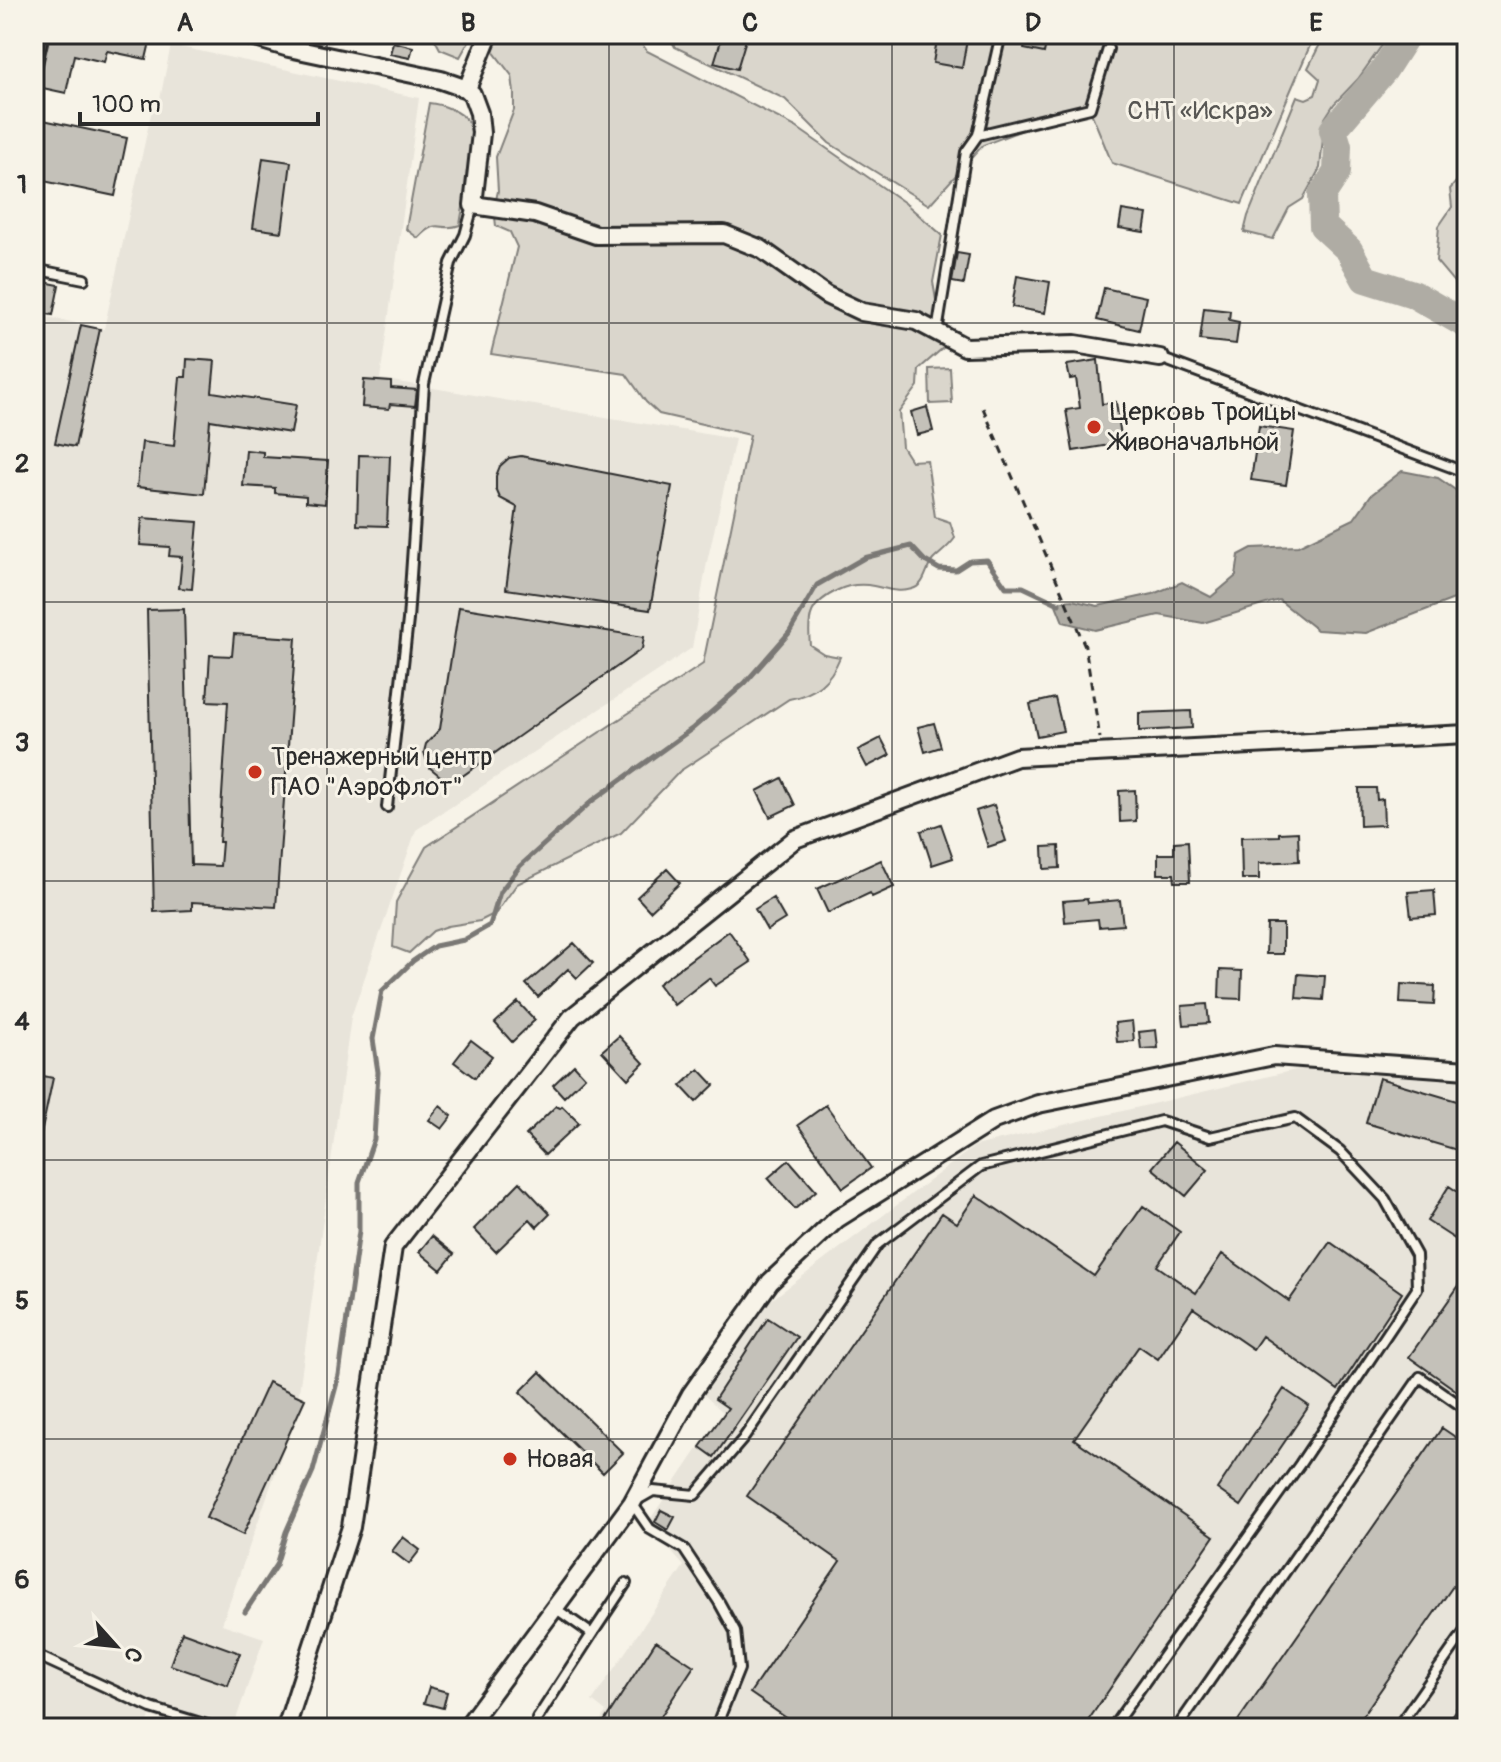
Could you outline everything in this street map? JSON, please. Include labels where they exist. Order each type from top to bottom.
[{"type":"street","points":[[467,89],[489,34]]},
{"type":"street","points":[[238,38],[291,41],[467,89],[476,104],[481,133],[473,205],[535,214],[596,235],[724,234],[761,249],[826,295],[862,312],[916,321],[965,347],[1075,344],[1160,358]]},
{"type":"street","points":[[286,1728],[351,1527],[393,1247],[572,1017],[795,839],[1017,757],[1467,734]]},
{"type":"street","points":[[466,1728],[632,1503],[691,1394],[770,1282],[837,1219],[994,1120],[1038,1104],[1274,1056],[1467,1070]]},
{"type":"lane","points":[[34,75],[43,34]]},
{"type":"lane","points":[[937,332],[966,152],[978,135],[1001,34]]},
{"type":"lane","points":[[978,135],[1090,108],[1108,49]]},
{"type":"lane","points":[[387,807],[408,620],[424,384],[451,263],[465,235],[473,205]]},
{"type":"lane","points":[[34,269],[84,279]]},
{"type":"lane","points":[[1160,358],[1467,473]]},
{"type":"lane","points":[[730,1728],[719,1719],[739,1669],[735,1631],[684,1549],[650,1529],[632,1503],[653,1491],[695,1495],[743,1439],[878,1244],[981,1166],[1161,1121],[1210,1137],[1295,1118],[1340,1151],[1385,1199],[1416,1255],[1417,1289],[1300,1464],[1112,1728]]},
{"type":"lane","points":[[1177,1728],[1420,1377],[1467,1410]]},
{"type":"lane","points":[[537,1719],[626,1583]]},
{"type":"lane","points":[[555,1608],[592,1634]]},
{"type":"lane","points":[[1397,1728],[1467,1628]]},
{"type":"lane","points":[[34,1654],[151,1708],[217,1728]]},
{"type":"path","points":[[199,34],[238,38]]},
{"type":"path","points":[[983,408],[1085,646],[1102,753]]},
{"type":"shaded area","points":[[171,45],[419,98],[380,379],[735,439],[707,562],[692,648],[416,830],[351,1017],[296,1414],[222,1624],[264,1638],[233,1728],[191,1728],[150,1716],[146,1728],[34,1728],[34,314],[104,329],[151,114],[159,104]]},
{"type":"shaded area","points":[[1402,471],[1438,478],[1467,498],[1467,594],[1366,633],[1317,630],[1279,600],[1203,623],[1159,615],[1095,630],[1063,622],[1055,602],[1072,600],[1098,606],[1153,594],[1182,582],[1211,597],[1236,576],[1239,555],[1252,548],[1298,546],[1354,519],[1371,495]]},
{"type":"shaded area","points":[[1312,1066],[1467,1073],[1467,1728],[595,1728],[606,1712],[592,1701],[684,1566],[647,1524],[723,1412],[704,1395],[766,1304],[975,1146]]},
{"type":"green space","points":[[432,34],[473,34],[460,57],[440,49]]},
{"type":"green space","points":[[500,34],[635,34],[647,51],[796,127],[905,203],[942,235],[933,282],[944,347],[919,369],[918,386],[899,412],[902,447],[911,461],[927,460],[935,517],[950,522],[955,538],[933,560],[917,587],[901,591],[853,585],[821,600],[810,618],[810,645],[824,654],[840,657],[820,686],[789,699],[680,771],[621,833],[517,884],[496,913],[480,921],[433,931],[409,953],[393,947],[396,902],[426,847],[703,664],[750,435],[659,414],[626,374],[491,354],[517,247],[510,232],[496,226],[494,208],[498,191],[496,157],[514,110],[512,76],[493,51]]},
{"type":"green space","name":"СНТ «Искра»","points":[[668,34],[1315,34],[1242,204],[1112,163],[1088,105],[983,145],[929,205],[829,143],[785,99],[675,47]]},
{"type":"green space","points":[[1325,34],[1390,34],[1325,118],[1320,168],[1303,199],[1289,208],[1273,239],[1244,232],[1297,96],[1306,99],[1315,95],[1320,79],[1308,68]]},
{"type":"green space","points":[[429,103],[450,109],[465,118],[471,131],[471,157],[460,225],[435,226],[418,238],[406,229]]},
{"type":"green space","points":[[1461,176],[1467,177],[1467,289],[1457,286],[1436,261],[1439,226],[1452,207],[1450,189]]},
{"type":"green space","points":[[950,368],[952,403],[930,404],[929,369]]},
{"type":"building","points":[[50,34],[114,34],[150,42],[146,59],[107,51],[104,62],[74,55],[66,93],[38,87]]},
{"type":"building","points":[[723,34],[747,36],[737,69],[714,63]]},
{"type":"building","points":[[938,34],[968,34],[962,68],[933,63]]},
{"type":"building","points":[[1027,34],[1048,34],[1044,53],[1024,49]]},
{"type":"building","points":[[393,42],[413,47],[410,58],[390,54]]},
{"type":"building","points":[[34,118],[127,138],[115,196],[34,179]]},
{"type":"building","points":[[263,158],[291,162],[282,232],[253,228]]},
{"type":"building","points":[[1122,210],[1147,214],[1144,232],[1119,228]]},
{"type":"building","points":[[957,253],[969,255],[964,284],[952,282]]},
{"type":"building","points":[[1017,276],[1050,282],[1045,313],[1012,307]]},
{"type":"building","points":[[34,280],[59,285],[53,315],[34,312]]},
{"type":"building","points":[[1104,288],[1146,297],[1139,330],[1097,320]]},
{"type":"building","points":[[1204,308],[1230,311],[1229,320],[1239,322],[1236,344],[1200,340]]},
{"type":"building","points":[[81,325],[100,329],[75,447],[55,443]]},
{"type":"building","points":[[187,359],[215,361],[212,392],[296,405],[291,433],[210,420],[204,494],[137,487],[142,442],[174,446],[180,377],[186,377]]},
{"type":"building","name":"Церковь Троицы Живоначальной","points":[[1098,360],[1102,404],[1116,402],[1122,443],[1073,451],[1066,410],[1080,408],[1076,378],[1070,379],[1067,365]]},
{"type":"building","points":[[364,380],[391,382],[391,388],[417,390],[415,406],[390,404],[389,409],[362,407]]},
{"type":"building","points":[[927,407],[933,431],[917,435],[911,412]]},
{"type":"building","points":[[1259,426],[1294,431],[1286,485],[1251,480]]},
{"type":"building","points":[[246,450],[263,452],[263,457],[328,461],[325,504],[306,502],[306,496],[275,493],[275,488],[243,486]]},
{"type":"building","points":[[359,455],[390,456],[387,526],[357,525]]},
{"type":"building","points":[[521,456],[672,486],[650,610],[506,589],[517,507],[500,498],[496,476],[500,466],[509,458]]},
{"type":"building","points":[[142,518],[198,522],[192,589],[179,588],[182,557],[169,556],[170,547],[140,545]]},
{"type":"building","points":[[459,607],[644,637],[642,649],[461,777],[445,780],[429,767],[424,752],[426,744],[440,729]]},
{"type":"building","points":[[184,609],[191,865],[220,866],[228,702],[207,701],[210,655],[232,656],[234,634],[296,638],[276,907],[192,902],[192,910],[154,912],[147,610]]},
{"type":"building","points":[[1055,698],[1063,731],[1037,736],[1030,704]]},
{"type":"building","points":[[1191,711],[1192,728],[1139,731],[1139,713]]},
{"type":"building","points":[[934,723],[941,747],[925,752],[918,727]]},
{"type":"building","points":[[881,738],[890,755],[867,767],[858,750]]},
{"type":"building","points":[[782,778],[795,805],[770,817],[757,791]]},
{"type":"building","points":[[1359,788],[1376,788],[1377,800],[1383,799],[1384,825],[1360,826]]},
{"type":"building","points":[[1135,790],[1136,821],[1120,822],[1119,791]]},
{"type":"building","points":[[994,805],[1006,841],[988,847],[976,811]]},
{"type":"building","points":[[941,824],[953,858],[932,865],[921,831]]},
{"type":"building","points":[[1298,832],[1299,861],[1259,863],[1259,879],[1242,879],[1241,837]]},
{"type":"building","points":[[1188,841],[1190,882],[1175,882],[1174,874],[1158,874],[1158,854],[1174,854],[1174,842]]},
{"type":"building","points":[[1059,846],[1060,868],[1044,869],[1043,847]]},
{"type":"building","points":[[881,860],[894,887],[872,897],[870,893],[828,913],[817,889]]},
{"type":"building","points":[[667,869],[680,883],[650,911],[637,897]]},
{"type":"building","points":[[1434,890],[1436,915],[1411,917],[1408,892]]},
{"type":"building","points":[[773,898],[785,919],[767,930],[755,909]]},
{"type":"building","points":[[1087,899],[1088,903],[1120,900],[1123,925],[1099,927],[1098,919],[1065,922],[1063,901]]},
{"type":"building","points":[[1267,924],[1283,924],[1283,954],[1266,954]]},
{"type":"building","points":[[729,931],[751,962],[715,986],[709,978],[674,1005],[658,984]]},
{"type":"building","points":[[574,943],[593,963],[577,978],[568,969],[538,997],[526,984]]},
{"type":"building","points":[[1220,970],[1242,971],[1241,999],[1219,998]]},
{"type":"building","points":[[1298,974],[1325,976],[1323,1000],[1296,998]]},
{"type":"building","points":[[1401,984],[1435,986],[1434,1005],[1400,1003]]},
{"type":"building","points":[[518,1002],[535,1020],[512,1042],[495,1023]]},
{"type":"building","points":[[1207,1004],[1209,1023],[1184,1025],[1182,1006]]},
{"type":"building","points":[[1132,1021],[1134,1041],[1117,1042],[1115,1023]]},
{"type":"building","points":[[1156,1030],[1158,1048],[1141,1049],[1139,1032]]},
{"type":"building","points":[[619,1036],[644,1063],[628,1079],[602,1051]]},
{"type":"building","points":[[471,1040],[492,1056],[475,1078],[454,1062]]},
{"type":"building","points":[[574,1065],[585,1077],[564,1097],[553,1085]]},
{"type":"building","points":[[699,1069],[714,1085],[696,1102],[681,1086]]},
{"type":"building","points":[[34,1074],[53,1078],[40,1139],[34,1139]]},
{"type":"building","points":[[1379,1078],[1467,1104],[1467,1153],[1366,1123]]},
{"type":"building","points":[[826,1105],[871,1168],[843,1188],[798,1125]]},
{"type":"building","points":[[440,1106],[452,1116],[442,1129],[429,1120]]},
{"type":"building","points":[[556,1106],[562,1106],[579,1123],[545,1155],[526,1135]]},
{"type":"building","points":[[1174,1142],[1208,1170],[1186,1196],[1152,1168]]},
{"type":"building","points":[[789,1160],[816,1191],[795,1209],[768,1178]]},
{"type":"building","points":[[520,1182],[550,1214],[537,1227],[530,1219],[496,1252],[474,1229]]},
{"type":"building","points":[[1449,1186],[1467,1198],[1467,1247],[1427,1221]]},
{"type":"building","points":[[976,1195],[1094,1276],[1143,1206],[1180,1232],[1157,1266],[1196,1293],[1222,1254],[1289,1301],[1330,1242],[1402,1293],[1338,1390],[1262,1336],[1253,1349],[1193,1308],[1158,1359],[1139,1346],[1074,1439],[1214,1536],[1083,1728],[801,1728],[750,1693],[840,1561],[747,1496],[942,1213],[957,1223]]},
{"type":"building","points":[[432,1236],[454,1254],[441,1270],[419,1252]]},
{"type":"building","points":[[1467,1274],[1467,1398],[1409,1357]]},
{"type":"building","points":[[768,1318],[797,1337],[714,1457],[700,1447],[728,1408],[715,1399]]},
{"type":"building","points":[[540,1372],[623,1453],[603,1473],[520,1392]]},
{"type":"building","points":[[268,1382],[305,1399],[243,1535],[206,1518]]},
{"type":"building","points":[[1284,1389],[1309,1406],[1241,1506],[1217,1489]]},
{"type":"building","points":[[1442,1428],[1467,1445],[1467,1566],[1354,1728],[1233,1728]]},
{"type":"building","points":[[661,1510],[675,1517],[668,1530],[655,1522]]},
{"type":"building","points":[[403,1537],[420,1550],[409,1564],[392,1551]]},
{"type":"building","points":[[182,1632],[240,1653],[228,1685],[170,1665]]},
{"type":"building","points":[[656,1641],[694,1666],[653,1728],[600,1728]]},
{"type":"building","points":[[429,1687],[447,1692],[443,1708],[424,1703]]},
{"type":"building","points":[[1458,1706],[1467,1712],[1467,1728],[1443,1728]]},
{"type":"waterway","points":[[1407,34],[1384,70],[1333,130],[1338,146],[1337,172],[1322,195],[1323,226],[1349,250],[1365,279],[1413,294],[1467,325]]},
{"type":"waterway","points":[[1458,498],[1467,490]]},
{"type":"waterway","points":[[245,1612],[276,1565],[286,1532],[313,1471],[339,1375],[359,1231],[359,1182],[374,1139],[378,1072],[373,1039],[382,991],[413,961],[435,946],[464,940],[490,925],[500,892],[520,866],[592,801],[693,728],[745,683],[789,633],[817,585],[864,558],[911,546],[925,561],[939,569],[956,570],[970,561],[987,560],[1006,587],[1023,587],[1059,604]]},
{"type":"place","name":"Церковь Троицы Живоначальной","points":[[1094,427]]},
{"type":"place","name":"Тренажерный центр ПАО \"Аэрофлот\"","points":[[255,772]]},
{"type":"place","name":"Новая","points":[[510,1459]]}]
